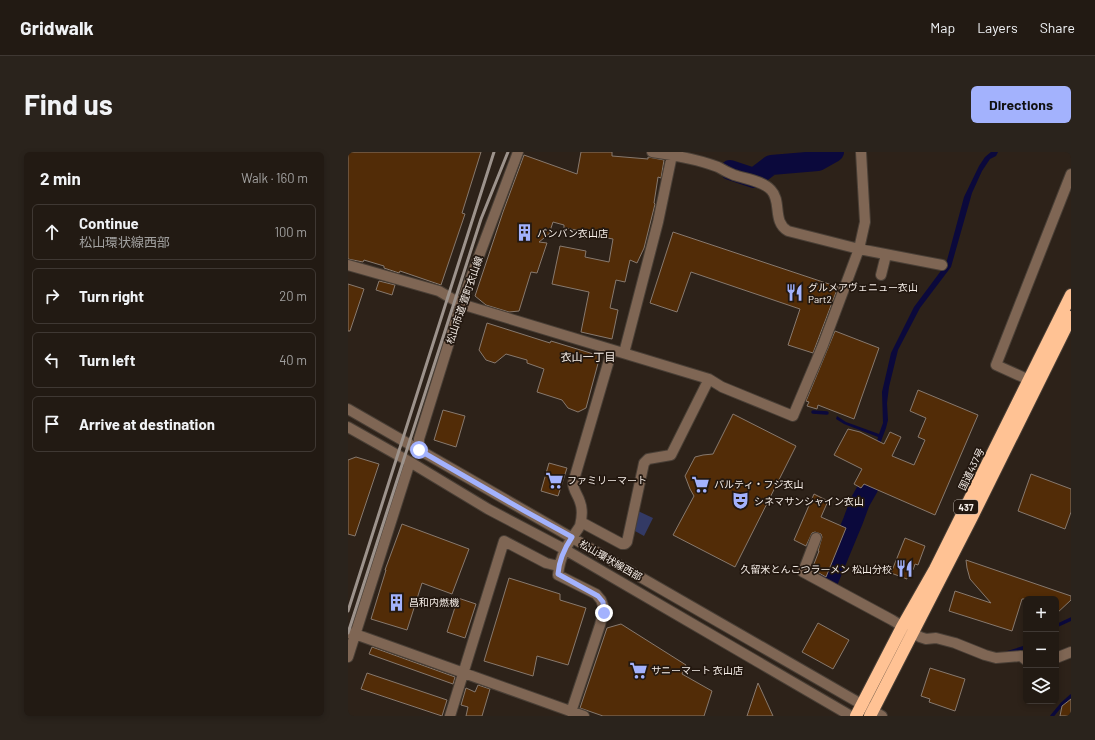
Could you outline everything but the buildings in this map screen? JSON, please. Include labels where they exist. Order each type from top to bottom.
[{"type":"highway","name":"国道437号","points":[[875,714],[913,634],[972,517],[1071,295]]},
{"type":"highway","name":"国道437号","points":[[856,716],[1033,382],[1071,317]]},
{"type":"street","name":"松山市道 萱町衣山線","points":[[419,450],[419,439],[461,304],[518,152]]},
{"type":"street","points":[[348,265],[439,291],[461,304],[709,379],[722,388],[793,416],[859,249],[865,222],[861,152]]},
{"type":"street","points":[[624,353],[658,222],[662,153],[717,167],[734,175],[767,186],[775,195],[780,222],[786,230],[859,249],[942,265]]},
{"type":"street","points":[[1033,382],[996,365],[1071,174]]},
{"type":"street","points":[[881,275],[886,254]]},
{"type":"street","points":[[569,713],[602,619],[604,608],[601,600],[596,594],[558,574],[558,566],[564,549],[580,526],[581,522],[582,507],[573,488],[573,483],[612,350]]},
{"type":"street","points":[[581,522],[622,544],[627,542],[644,463],[648,459],[671,455],[709,379]]},
{"type":"street","name":"松山環状線西部","points":[[348,409],[862,704],[875,714]]},
{"type":"street","name":"松山環状線西部","points":[[348,427],[488,509],[564,549],[851,716]]},
{"type":"street","points":[[348,657],[352,634],[410,462]]},
{"type":"street","points":[[816,538],[803,572],[913,634],[926,639],[936,638],[955,643],[996,658],[1021,656],[1023,658]]},
{"type":"street","points":[[450,716],[504,541],[546,563],[558,566]]},
{"type":"street","points":[[352,634],[464,672],[569,713],[584,716]]},
{"type":"street","points":[[1059,657],[1071,652]]},
{"type":"shaded area","points":[[991,152],[998,152],[996,156],[990,159],[982,171],[972,193],[951,267],[920,308],[898,350],[889,387],[887,403],[888,420],[880,444],[874,477],[870,489],[861,503],[858,501],[869,480],[878,437],[844,424],[836,419],[837,416],[846,422],[879,434],[883,423],[882,392],[891,353],[914,307],[946,264],[964,197],[979,166],[985,157]]},
{"type":"shaded area","points":[[638,511],[653,518],[644,536],[635,531]]},
{"type":"waterway","points":[[730,170],[754,178],[771,165],[818,161],[834,152]]},
{"type":"waterway","points":[[813,412],[827,413]]},
{"type":"waterway","points":[[829,579],[860,502],[872,478]]},
{"type":"waterway","points":[[1059,625],[1071,619]]},
{"type":"waterway","points":[[1007,653],[1023,648]]},
{"type":"waterway","points":[[1052,716],[1071,696]]},
{"type":"railway","points":[[348,611],[494,152]]},
{"type":"railway","points":[[348,633],[481,219],[508,152]]},
{"type":"place","name":"バンバン衣山店","points":[[524,233]]},
{"type":"place","name":"グルメアヴェニュー衣山 Part2","points":[[795,293]]},
{"type":"place","name":"ファミリーマート","points":[[554,480]]},
{"type":"place","name":"パルティ・フジ衣山","points":[[701,484]]},
{"type":"place","name":"シネマサンシャイン衣山","points":[[741,501]]},
{"type":"place","name":"久留米とんこつラーメン 松山分校","points":[[905,569]]},
{"type":"place","name":"昌和内燃機","points":[[396,602]]},
{"type":"place","name":"サニーマート 衣山店","points":[[638,670]]},
{"type":"district","name":"衣山一丁目","points":[[588,356]]},
{"type":"route","points":[[419,450],[572,537],[564,549],[558,566],[558,574],[596,594],[603,602],[604,613]]}]
